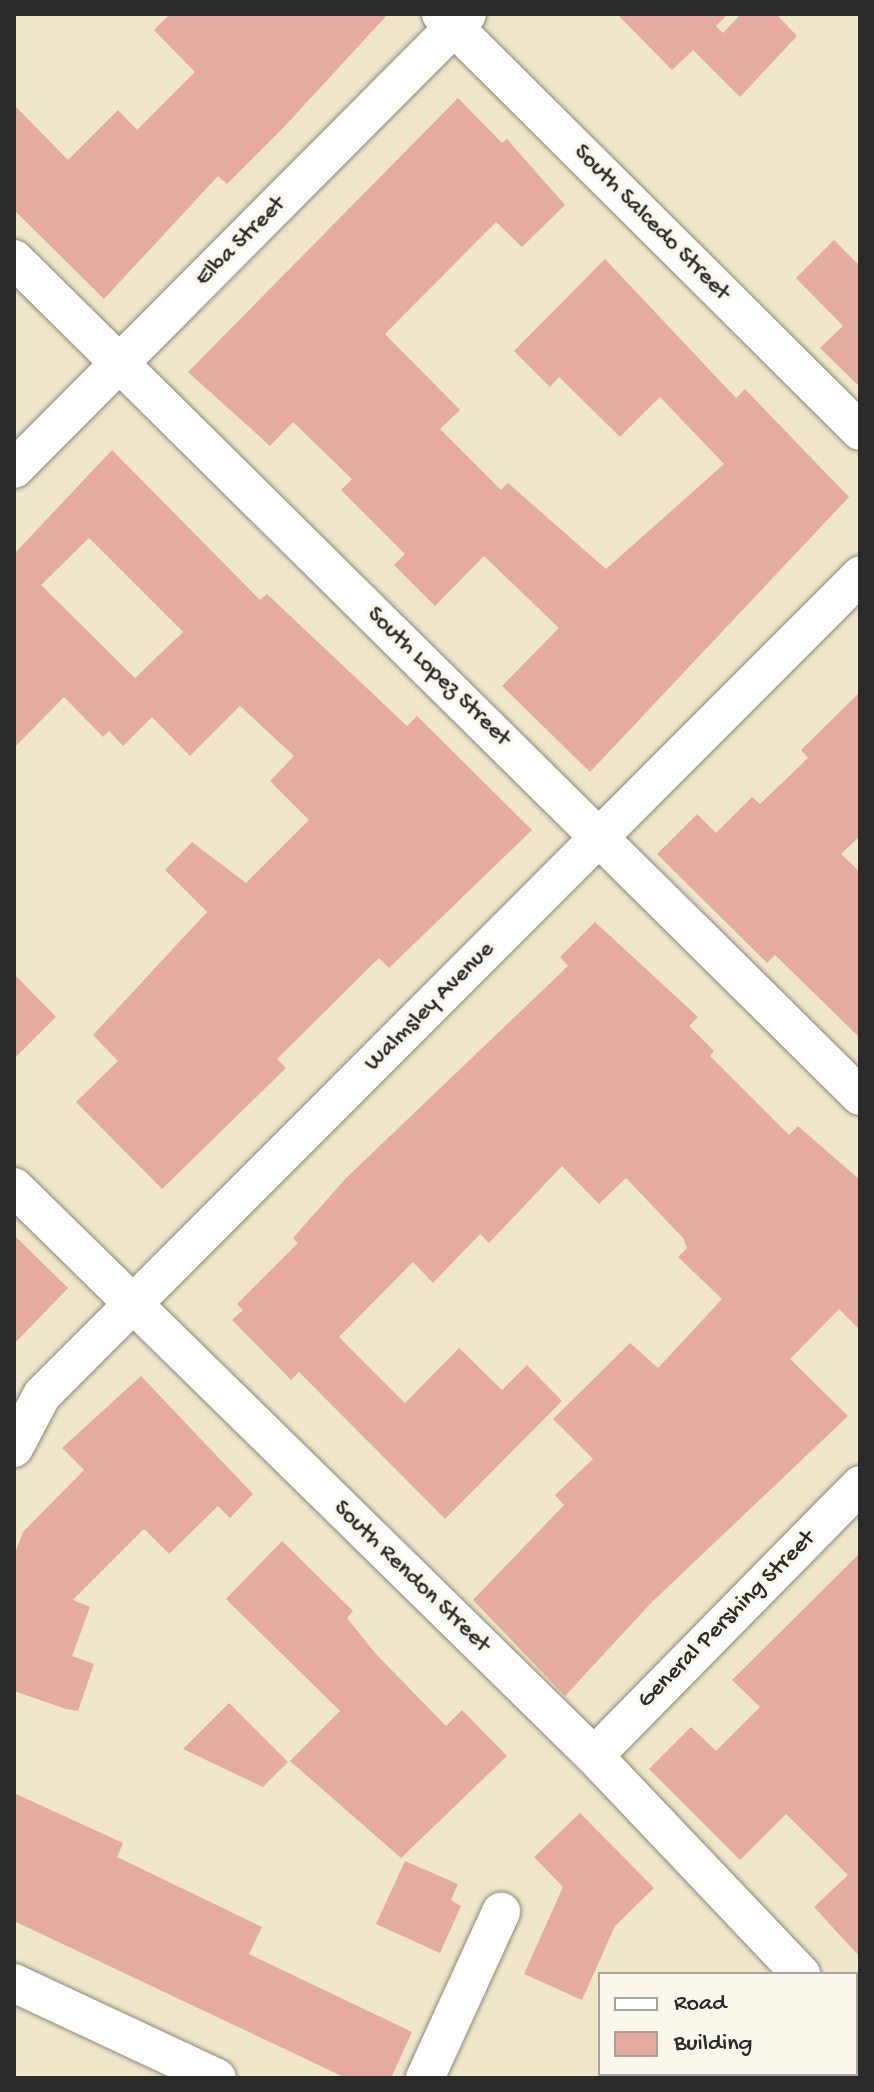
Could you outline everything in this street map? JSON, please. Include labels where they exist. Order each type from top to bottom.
[{"type":"street","name":"Elba Street","points":[[14,469],[454,18]]},
{"type":"street","name":"South Salcedo Street","points":[[454,18],[860,431]]},
{"type":"street","name":"South Lopez Street","points":[[14,259],[860,1096]]},
{"type":"street","name":"Walmsley Avenue","points":[[14,1448],[42,1395],[860,576]]},
{"type":"street","name":"South Rendon Street","points":[[14,1187],[594,1756],[799,1972]]},
{"type":"street","name":"General Pershing Street","points":[[594,1756],[860,1485]]},
{"type":"street","points":[[425,2078],[501,1912]]},
{"type":"street","points":[[14,1983],[217,2078]]},
{"type":"building","points":[[170,14],[388,14],[284,127],[227,184],[218,176],[104,299],[14,210],[14,105],[68,160],[118,110],[137,130],[195,72],[154,30]]},
{"type":"building","points":[[617,14],[728,14],[716,26],[723,33],[741,14],[776,14],[797,36],[740,97],[693,50],[672,70]]},
{"type":"building","points":[[458,98],[502,143],[507,139],[565,205],[522,247],[496,222],[385,334],[460,410],[440,429],[501,490],[508,483],[606,569],[724,464],[660,397],[620,437],[559,377],[550,387],[514,351],[605,259],[736,398],[745,389],[849,497],[590,772],[502,686],[559,628],[484,556],[435,606],[394,565],[405,554],[341,490],[352,479],[293,422],[270,446],[188,372]]},
{"type":"building","points":[[834,240],[860,266],[860,387],[820,348],[843,326],[796,278]]},
{"type":"building","points":[[112,450],[260,600],[267,594],[407,726],[417,716],[532,830],[389,968],[379,958],[277,1059],[286,1068],[162,1189],[76,1102],[118,1061],[93,1035],[207,912],[165,870],[192,842],[246,883],[309,820],[270,781],[294,756],[240,706],[190,756],[152,717],[123,746],[109,731],[103,737],[64,697],[14,748],[14,554]],"holes":[[[89,538],[183,632],[135,678],[41,585]]]},
{"type":"building","points":[[860,692],[860,836],[841,854],[860,872],[860,1038],[775,955],[767,963],[657,854],[697,814],[716,833],[752,797],[760,804],[808,758],[801,750]]},
{"type":"building","points":[[595,922],[698,1017],[689,1026],[714,1051],[710,1056],[789,1135],[798,1126],[860,1180],[860,1330],[839,1309],[790,1359],[848,1416],[651,1603],[565,1696],[473,1600],[564,1505],[555,1495],[593,1459],[553,1419],[630,1343],[658,1368],[722,1299],[678,1257],[687,1248],[683,1238],[626,1178],[599,1204],[562,1166],[489,1243],[480,1234],[433,1283],[413,1262],[339,1337],[405,1403],[459,1348],[502,1390],[527,1365],[562,1401],[445,1519],[299,1372],[291,1380],[232,1320],[243,1310],[237,1304],[298,1243],[293,1238],[346,1178],[568,966],[560,957]]},
{"type":"building","points":[[14,974],[56,1017],[14,1059]]},
{"type":"building","points":[[14,1235],[68,1288],[14,1344]]},
{"type":"building","points":[[141,1376],[253,1494],[230,1518],[218,1506],[169,1554],[144,1529],[73,1600],[90,1607],[72,1656],[94,1664],[78,1711],[66,1709],[14,1691],[14,1556],[23,1532],[84,1470],[62,1448]]},
{"type":"building","points":[[282,1541],[353,1611],[347,1618],[376,1654],[446,1726],[462,1710],[507,1756],[401,1858],[290,1761],[340,1711],[226,1599]]},
{"type":"building","points":[[860,1553],[860,1957],[814,1907],[848,1875],[786,1814],[740,1860],[649,1769],[691,1727],[716,1751],[760,1707],[732,1680]]},
{"type":"building","points":[[229,1703],[288,1762],[263,1787],[183,1749]]},
{"type":"building","points":[[14,1793],[123,1843],[117,1857],[262,1927],[249,1954],[412,2032],[391,2078],[346,2078],[14,1921]]},
{"type":"building","points":[[580,1813],[654,1888],[615,1926],[582,2000],[524,1974],[563,1887],[534,1857]]},
{"type":"building","points":[[405,1861],[458,1884],[451,1900],[461,1906],[440,1953],[376,1924]]}]
